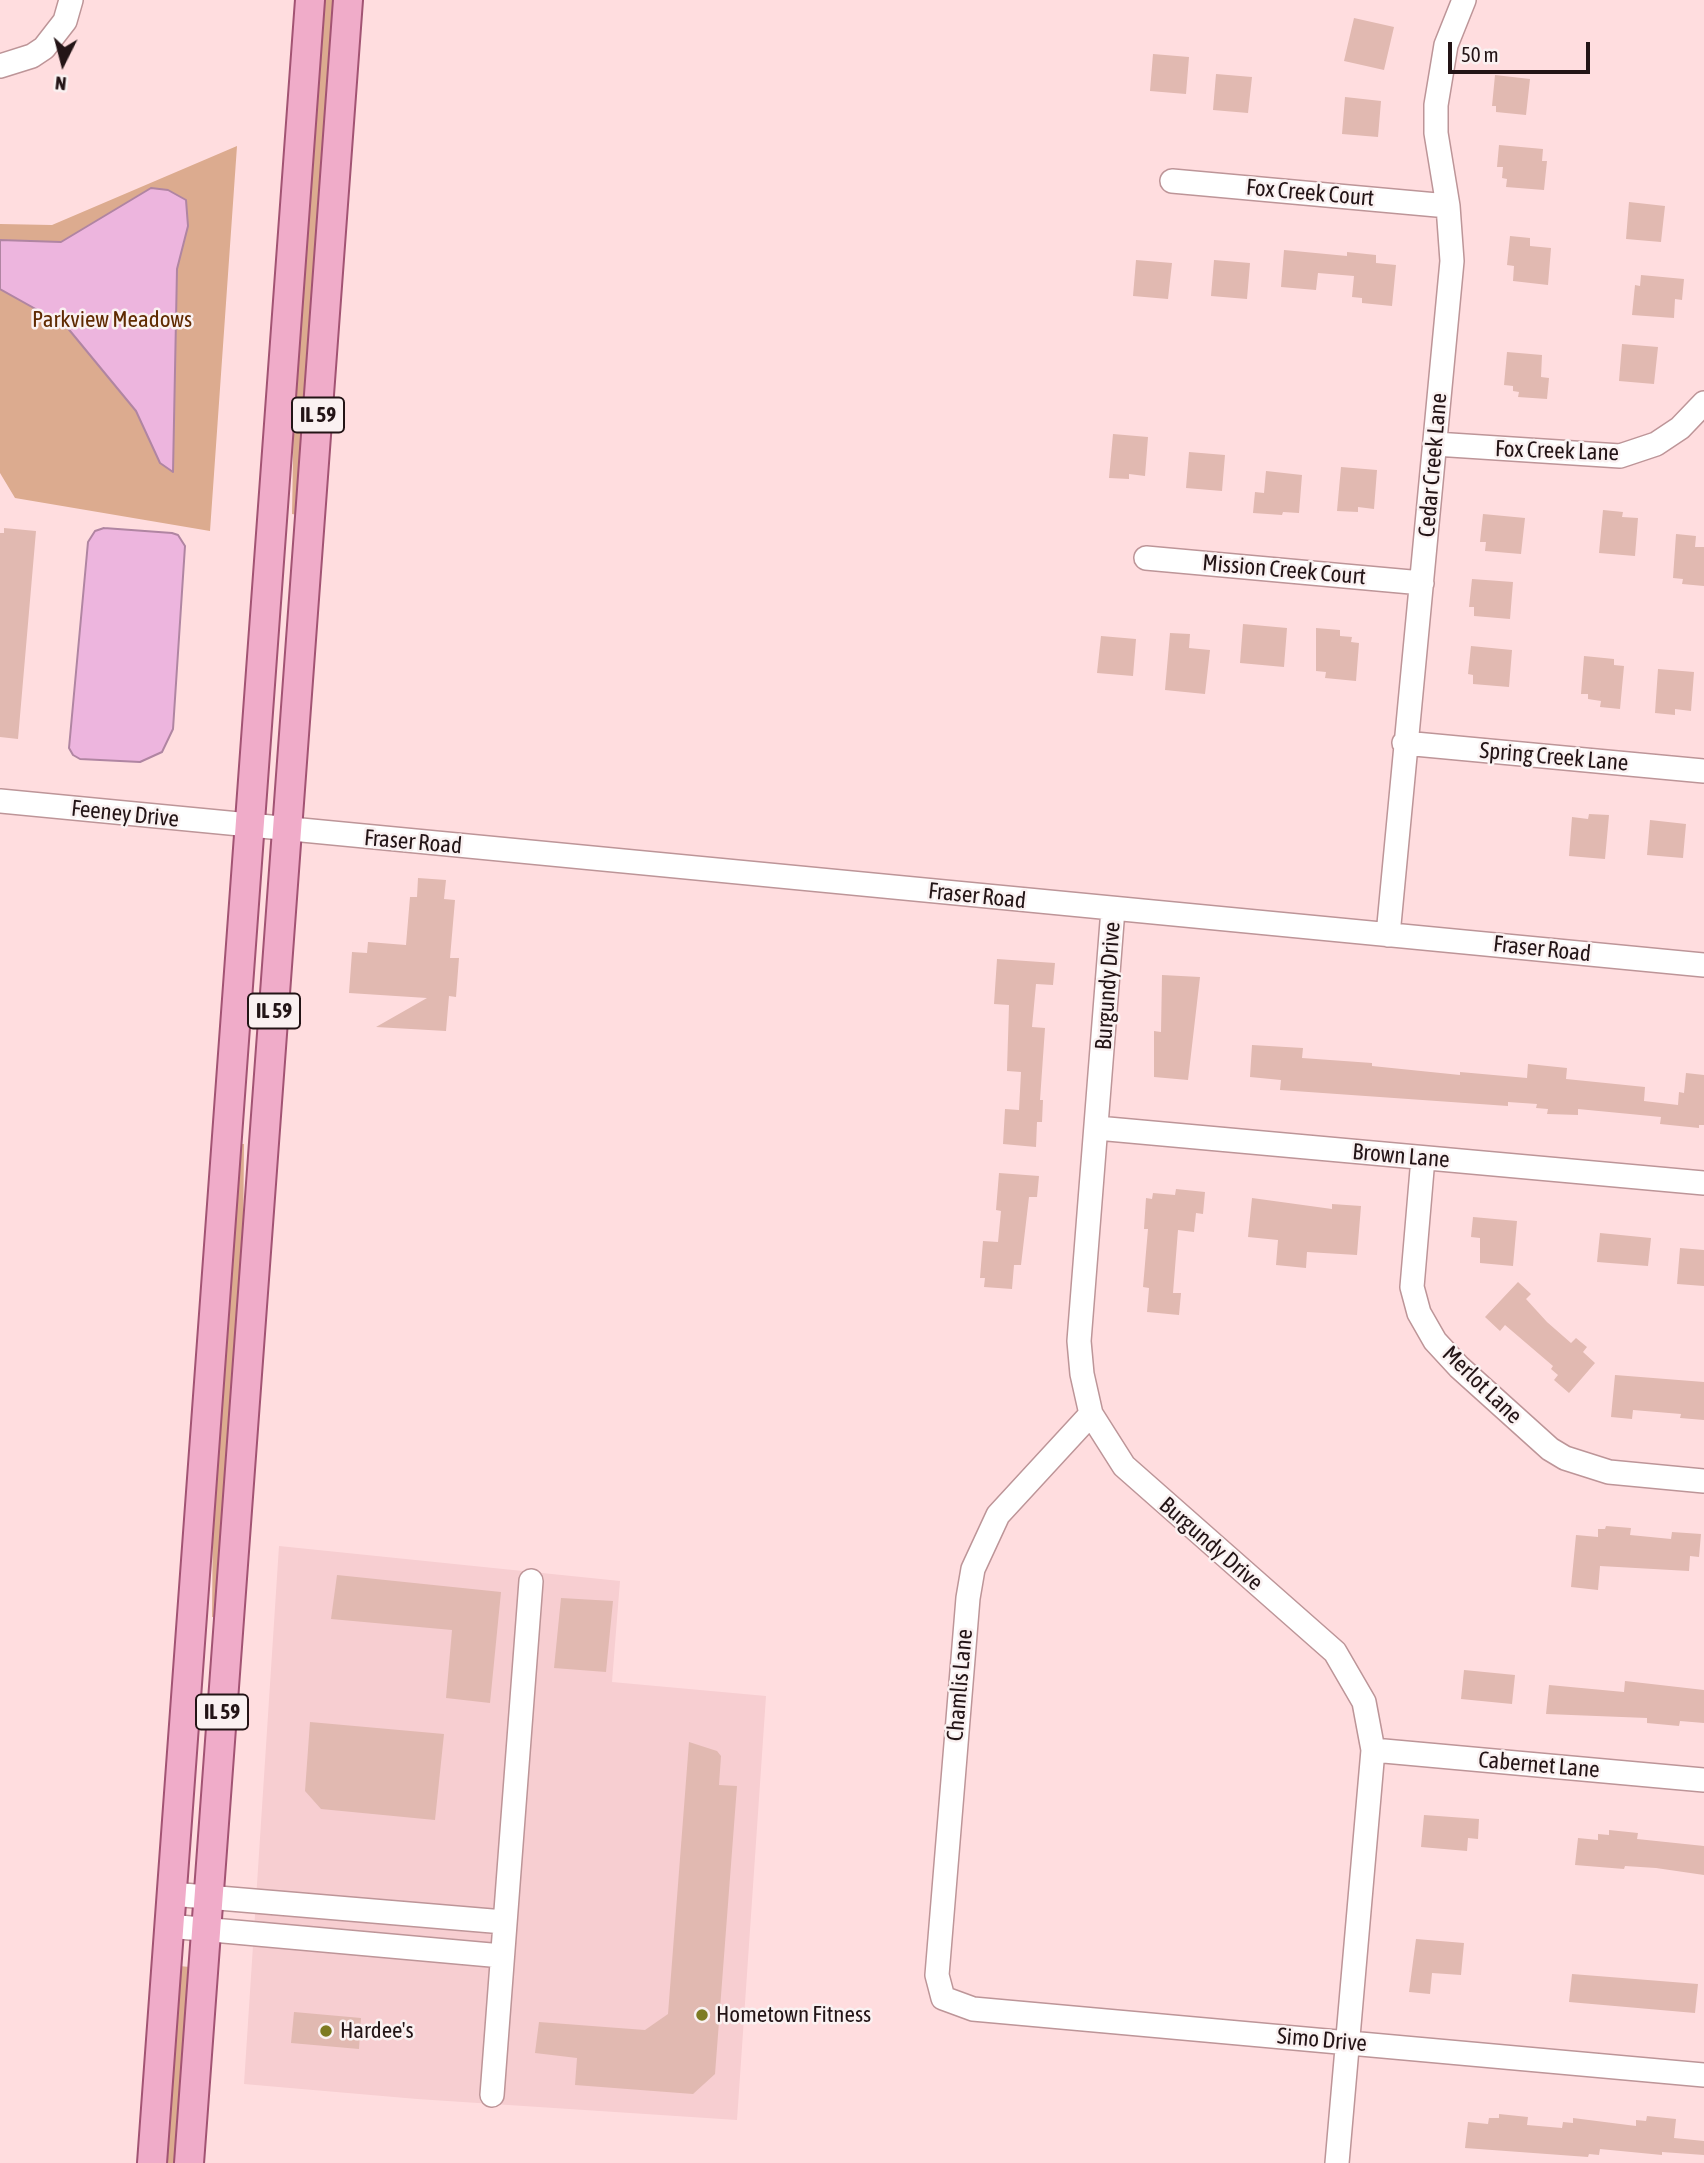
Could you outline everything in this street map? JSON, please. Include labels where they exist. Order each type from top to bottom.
[{"type":"main road","name":"IL 59","points":[[152,2163],[310,0]]},
{"type":"main road","name":"IL 59","points":[[190,2163],[348,0]]},
{"type":"street","points":[[0,66],[32,57],[44,48],[65,21],[71,0]]},
{"type":"street","name":"Cedar Creek Lane","points":[[1388,935],[1404,743],[1452,261],[1448,206],[1436,133],[1436,105],[1446,45],[1464,0]]},
{"type":"street","name":"Fox Creek Court","points":[[1171,181],[1448,206]]},
{"type":"street","name":"Fox Creek Lane","points":[[1435,444],[1601,457],[1620,456],[1656,444],[1681,428],[1704,402]]},
{"type":"street","name":"Mission Creek Court","points":[[1146,558],[1422,583]]},
{"type":"street","name":"Spring Creek Lane","points":[[1404,743],[1704,771]]},
{"type":"street","name":"Feeney Drive","points":[[0,802],[250,826]]},
{"type":"street","name":"Fraser Road","points":[[250,826],[1704,965]]},
{"type":"street","name":"Burgundy Drive","points":[[1113,909],[1079,1340],[1082,1374],[1091,1413],[1124,1465],[1335,1652],[1364,1702],[1373,1750],[1337,2163]]},
{"type":"street","name":"Brown Lane","points":[[1097,1128],[1704,1183]]},
{"type":"street","name":"Merlot Lane","points":[[1423,1158],[1412,1287],[1419,1312],[1435,1340],[1479,1386],[1550,1449],[1565,1458],[1609,1472],[1704,1481]]},
{"type":"street","name":"Chamlis Lane","points":[[943,1998],[937,1975],[968,1598],[973,1569],[999,1515],[1091,1413]]},
{"type":"street","points":[[492,2095],[531,1581]]},
{"type":"street","name":"Cabernet Lane","points":[[1373,1750],[1704,1780]]},
{"type":"street","points":[[171,1894],[504,1922]]},
{"type":"street","points":[[168,1926],[502,1956]]},
{"type":"street","name":"Simo Drive","points":[[943,1998],[972,2008],[1704,2075]]},
{"type":"shaded area","points":[[151,188],[168,190],[186,200],[188,226],[177,269],[173,472],[160,463],[136,411],[66,326],[0,289],[0,240],[61,242]]},
{"type":"shaded area","points":[[104,528],[172,533],[178,535],[185,546],[173,729],[162,752],[140,762],[80,759],[73,755],[69,748],[88,542],[95,531]]},
{"type":"shaded area","points":[[279,1546],[620,1581],[612,1682],[766,1696],[737,2120],[417,2099],[244,2084]]},
{"type":"green space","points":[[323,0],[335,0],[298,515],[292,514],[294,402]]},
{"type":"green space","name":"Parkview Meadows","points":[[237,146],[210,531],[15,498],[0,473],[0,224],[52,225]]},
{"type":"green space","points":[[239,1144],[244,1144],[243,1252],[216,1617],[212,1617],[213,1510]]},
{"type":"green space","points":[[179,1966],[190,1967],[176,2163],[165,2163]]},
{"type":"building","points":[[1354,18],[1394,27],[1384,70],[1344,61]]},
{"type":"building","points":[[1153,54],[1189,57],[1186,94],[1150,91]]},
{"type":"building","points":[[1216,74],[1252,77],[1248,113],[1213,110]]},
{"type":"building","points":[[1495,75],[1530,79],[1526,115],[1496,112],[1496,106],[1492,106]]},
{"type":"building","points":[[1345,97],[1381,101],[1378,137],[1342,134]]},
{"type":"building","points":[[1499,145],[1543,149],[1542,161],[1547,161],[1544,190],[1506,187],[1507,179],[1502,178],[1503,167],[1497,167]]},
{"type":"building","points":[[1629,202],[1665,206],[1661,242],[1626,239]]},
{"type":"building","points":[[1510,236],[1530,238],[1530,246],[1551,248],[1548,285],[1513,281],[1514,266],[1507,265]]},
{"type":"building","points":[[1284,250],[1347,256],[1347,252],[1376,255],[1376,263],[1396,265],[1392,306],[1362,303],[1362,298],[1352,297],[1354,276],[1318,273],[1316,290],[1281,287]]},
{"type":"building","points":[[1136,260],[1172,263],[1168,299],[1133,296]]},
{"type":"building","points":[[1214,260],[1250,263],[1247,299],[1211,296]]},
{"type":"building","points":[[1641,275],[1684,279],[1682,300],[1675,299],[1674,318],[1632,315],[1635,285],[1640,286]]},
{"type":"building","points":[[1622,344],[1658,347],[1654,384],[1619,381]]},
{"type":"building","points":[[1507,352],[1542,355],[1541,377],[1549,378],[1547,399],[1518,397],[1519,392],[1513,391],[1513,386],[1504,385]]},
{"type":"building","points":[[1113,434],[1148,437],[1145,476],[1129,474],[1129,479],[1109,478]]},
{"type":"building","points":[[1189,452],[1225,455],[1222,491],[1186,488]]},
{"type":"building","points":[[1341,467],[1377,470],[1374,509],[1358,507],[1358,512],[1337,511]]},
{"type":"building","points":[[1266,471],[1302,475],[1299,513],[1253,513],[1255,492],[1264,493]]},
{"type":"building","points":[[1603,510],[1623,512],[1622,517],[1638,518],[1635,556],[1599,553]]},
{"type":"building","points":[[1483,514],[1525,518],[1521,554],[1485,551],[1486,542],[1480,542]]},
{"type":"building","points":[[4,528],[36,531],[18,739],[0,737],[0,533],[4,533]]},
{"type":"building","points":[[1676,534],[1696,536],[1695,547],[1704,547],[1704,586],[1682,584],[1683,579],[1673,578]]},
{"type":"building","points":[[1472,579],[1513,582],[1510,619],[1474,616],[1474,607],[1469,607]]},
{"type":"building","points":[[1243,624],[1287,628],[1284,667],[1240,663]]},
{"type":"building","points":[[1316,628],[1340,630],[1340,636],[1352,637],[1351,642],[1359,643],[1356,681],[1325,678],[1326,672],[1316,671]]},
{"type":"building","points":[[1170,633],[1190,634],[1189,648],[1210,650],[1205,694],[1165,690]]},
{"type":"building","points":[[1101,636],[1136,639],[1133,676],[1097,673]]},
{"type":"building","points":[[1471,646],[1512,650],[1509,687],[1473,684],[1473,675],[1468,674]]},
{"type":"building","points":[[1584,656],[1614,659],[1614,665],[1624,666],[1620,709],[1600,707],[1601,701],[1588,699],[1588,694],[1581,694]]},
{"type":"building","points":[[1658,669],[1694,672],[1691,711],[1675,709],[1675,715],[1655,713]]},
{"type":"building","points":[[1589,814],[1609,815],[1605,859],[1569,856],[1572,817],[1588,819]]},
{"type":"building","points":[[1650,820],[1686,824],[1683,858],[1647,855]]},
{"type":"building","points":[[418,878],[446,880],[444,899],[455,900],[450,958],[459,958],[456,997],[449,996],[446,1031],[376,1027],[427,998],[349,993],[352,952],[367,953],[368,942],[406,945],[410,897],[417,897]]},
{"type":"building","points":[[997,959],[1055,963],[1053,985],[1036,984],[1032,1027],[1045,1028],[1040,1100],[1043,1100],[1042,1122],[1037,1122],[1036,1147],[1003,1144],[1005,1109],[1019,1110],[1021,1072],[1007,1071],[1009,1005],[994,1004]]},
{"type":"building","points":[[1162,975],[1200,977],[1188,1080],[1154,1077],[1154,1031],[1161,1032]]},
{"type":"building","points":[[1252,1045],[1303,1048],[1302,1058],[1372,1063],[1372,1066],[1460,1075],[1460,1072],[1527,1078],[1528,1064],[1567,1068],[1566,1079],[1645,1087],[1644,1101],[1678,1105],[1679,1092],[1684,1093],[1686,1073],[1704,1075],[1704,1125],[1699,1125],[1699,1128],[1660,1124],[1661,1117],[1578,1109],[1578,1115],[1547,1114],[1548,1109],[1536,1108],[1537,1104],[1508,1102],[1508,1106],[1280,1090],[1281,1080],[1250,1077]]},
{"type":"building","points":[[999,1173],[1039,1176],[1037,1197],[1029,1197],[1021,1265],[1014,1265],[1012,1289],[984,1287],[985,1278],[980,1278],[983,1241],[998,1242],[1001,1211],[996,1210]]},
{"type":"building","points":[[1176,1189],[1205,1192],[1203,1214],[1196,1213],[1194,1232],[1178,1230],[1173,1293],[1181,1293],[1179,1315],[1147,1312],[1149,1288],[1143,1287],[1148,1229],[1144,1229],[1146,1198],[1152,1199],[1153,1193],[1175,1195]]},
{"type":"building","points":[[1252,1198],[1332,1209],[1332,1204],[1361,1206],[1357,1255],[1307,1252],[1306,1268],[1276,1265],[1278,1240],[1248,1237]]},
{"type":"building","points":[[1473,1217],[1517,1221],[1513,1266],[1480,1263],[1480,1238],[1471,1237]]},
{"type":"building","points":[[1600,1233],[1651,1238],[1648,1266],[1597,1262]]},
{"type":"building","points":[[1680,1248],[1704,1250],[1704,1286],[1677,1284]]},
{"type":"building","points":[[1518,1282],[1531,1294],[1526,1299],[1547,1322],[1571,1343],[1576,1338],[1587,1347],[1583,1352],[1595,1363],[1569,1393],[1554,1380],[1558,1375],[1551,1369],[1553,1366],[1505,1325],[1500,1331],[1485,1317]]},
{"type":"building","points":[[1615,1375],[1704,1382],[1704,1420],[1680,1418],[1681,1414],[1633,1410],[1632,1419],[1611,1417]]},
{"type":"building","points":[[1606,1526],[1631,1528],[1630,1535],[1671,1539],[1672,1532],[1701,1534],[1699,1557],[1690,1556],[1689,1571],[1600,1566],[1598,1590],[1571,1587],[1576,1535],[1598,1537],[1598,1529],[1605,1529]]},
{"type":"building","points":[[337,1575],[501,1592],[490,1703],[446,1698],[452,1630],[331,1619]]},
{"type":"building","points":[[561,1598],[613,1601],[606,1672],[554,1668]]},
{"type":"building","points":[[1464,1670],[1515,1675],[1512,1704],[1461,1699]]},
{"type":"building","points":[[1625,1681],[1704,1690],[1704,1723],[1680,1721],[1679,1726],[1647,1723],[1647,1718],[1546,1714],[1549,1685],[1624,1692]]},
{"type":"building","points":[[310,1722],[444,1734],[435,1820],[321,1809],[305,1791]]},
{"type":"building","points":[[689,1742],[717,1751],[721,1756],[719,1785],[737,1786],[715,2074],[693,2094],[575,2085],[577,2058],[535,2053],[539,2022],[645,2030],[668,2014]]},
{"type":"building","points":[[1424,1815],[1479,1819],[1478,1839],[1468,1838],[1467,1851],[1421,1847]]},
{"type":"building","points":[[1609,1830],[1638,1833],[1637,1839],[1704,1846],[1704,1875],[1656,1868],[1625,1866],[1624,1869],[1575,1865],[1578,1838],[1598,1840],[1598,1834],[1609,1835]]},
{"type":"building","points":[[1416,1939],[1464,1943],[1461,1975],[1432,1973],[1430,1994],[1409,1992]]},
{"type":"building","points":[[1572,1974],[1698,1984],[1695,2013],[1569,2002]]},
{"type":"building","name":"Hardee's","points":[[294,2012],[361,2018],[359,2049],[291,2043]]},
{"type":"building","points":[[1499,2114],[1528,2117],[1527,2125],[1562,2128],[1563,2122],[1573,2123],[1573,2118],[1636,2126],[1636,2120],[1646,2121],[1647,2116],[1676,2119],[1674,2138],[1704,2141],[1704,2155],[1662,2152],[1662,2155],[1600,2149],[1599,2155],[1589,2154],[1588,2157],[1465,2148],[1468,2122],[1488,2124],[1489,2118],[1499,2118]]},
{"type":"place","name":"Hometown Fitness","points":[[702,2015]]},
{"type":"place","name":"Hardee's","points":[[326,2031]]}]
